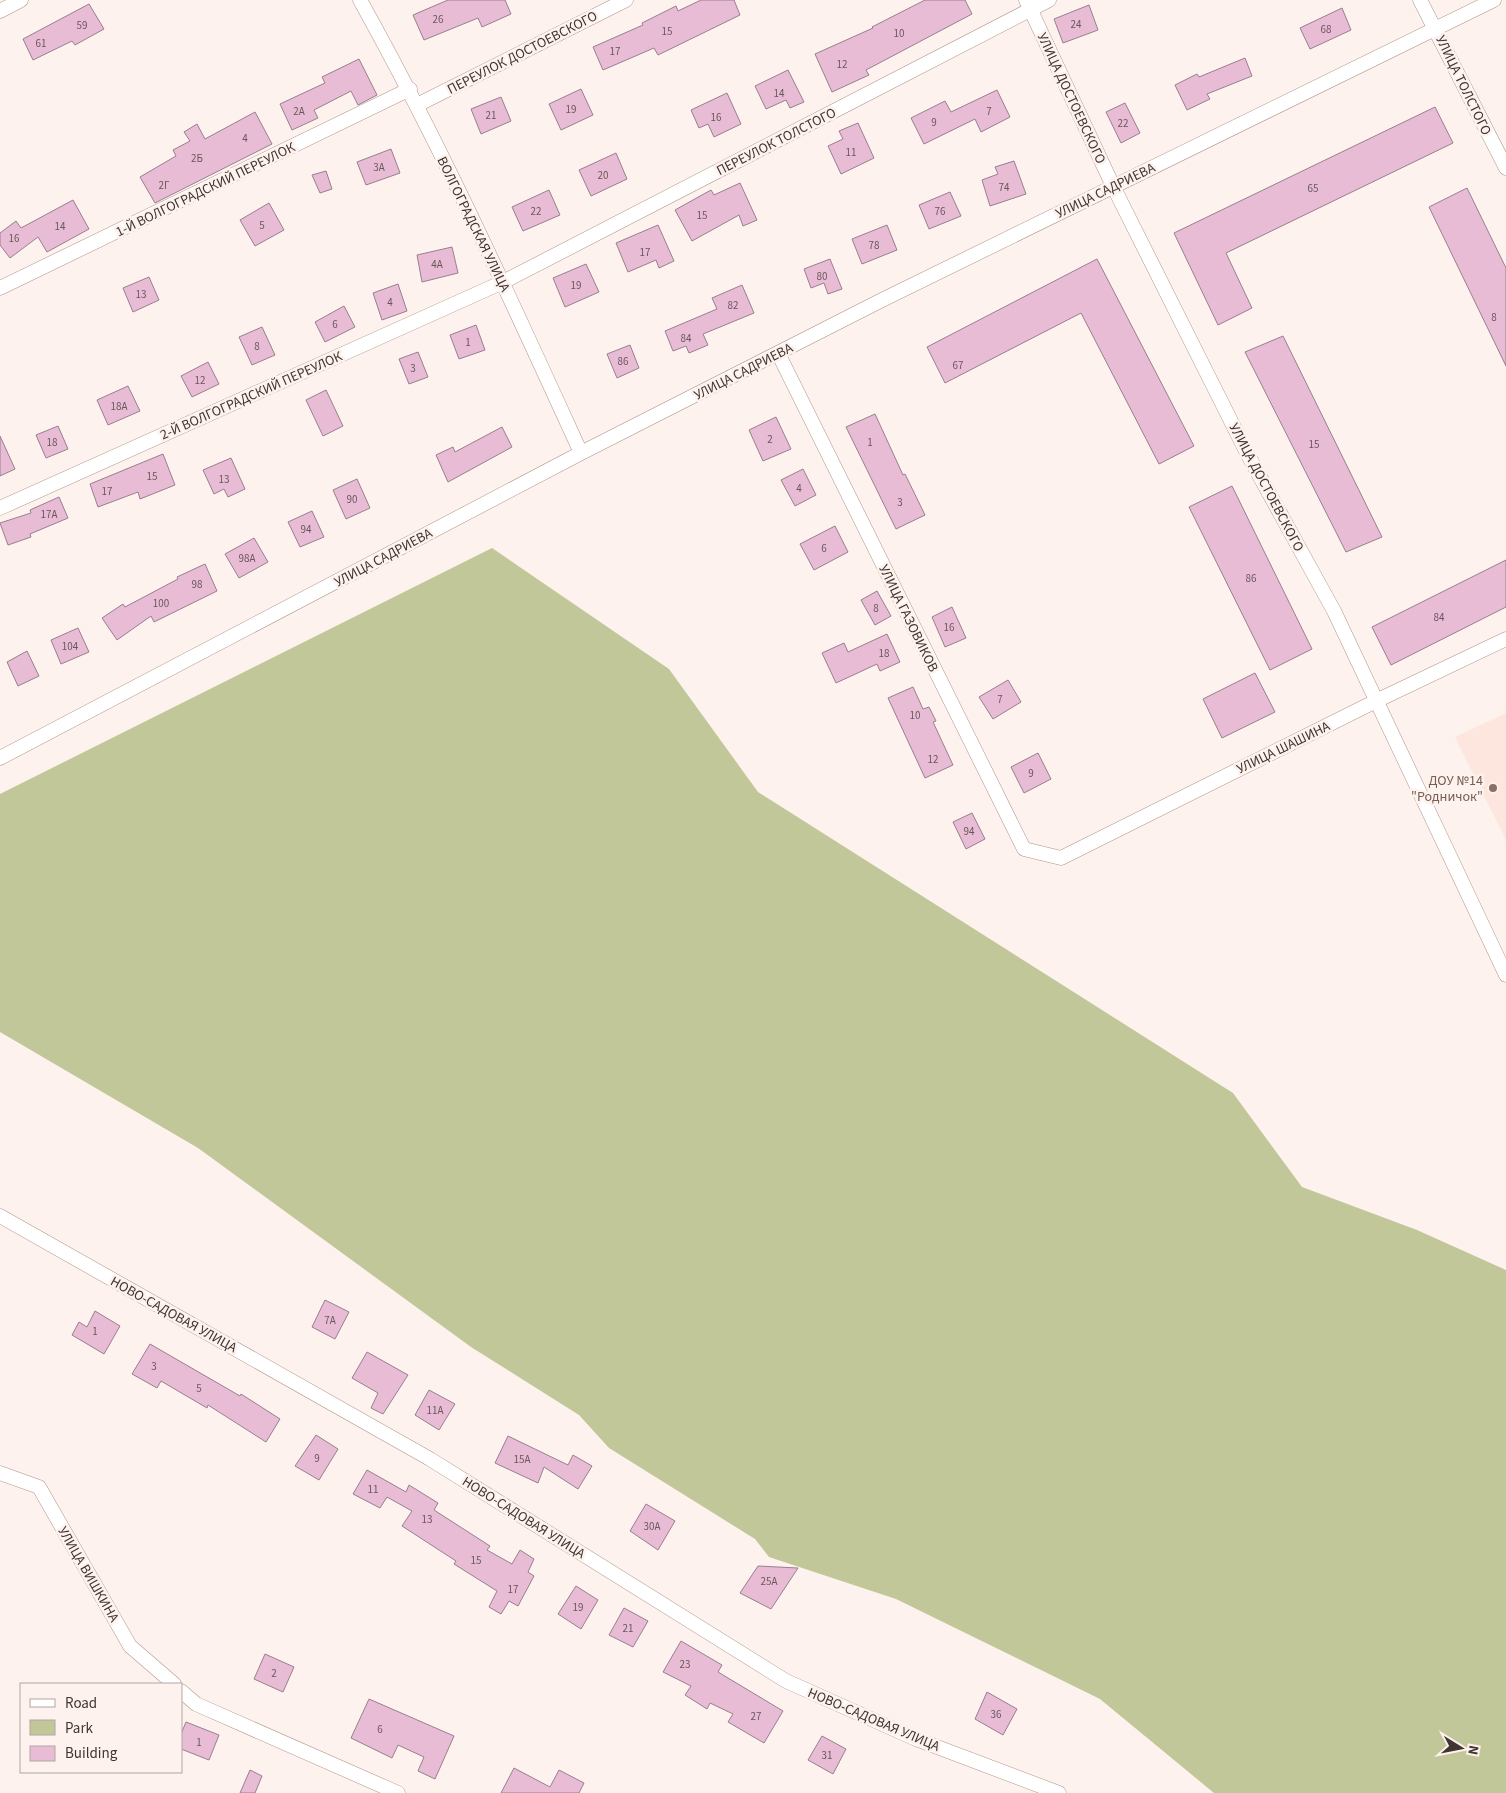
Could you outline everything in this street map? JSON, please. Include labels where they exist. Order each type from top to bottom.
[{"type":"street","points":[[0,11],[21,0]]},
{"type":"street","name":"ВОЛГОГРАДСКАЯ УЛИЦА","points":[[360,0],[410,89],[503,282],[581,453]]},
{"type":"street","name":"ПЕРЕУЛОК ДОСТОЕВСКОГО","points":[[417,105],[626,0]]},
{"type":"street","name":"ПЕРЕУЛОК ТОЛСТОГО","points":[[503,282],[1029,5],[1049,0]]},
{"type":"street","points":[[1420,0],[1435,28]]},
{"type":"street","name":"УЛИЦА САДРИЕВА","points":[[0,758],[581,453],[778,353],[1113,186],[1494,0]]},
{"type":"street","name":"УЛИЦА ДОСТОЕВСКОГО","points":[[1029,5],[1113,186],[1248,455],[1334,611],[1506,975]]},
{"type":"street","name":"УЛИЦА ТОЛСТОГО","points":[[1435,28],[1506,168]]},
{"type":"street","name":"1-Й ВОЛГОГРАДСКИЙ ПЕРЕУЛОК","points":[[0,288],[410,89]]},
{"type":"street","name":"2-Й ВОЛГОГРАДСКИЙ ПЕРЕУЛОК","points":[[0,508],[503,282]]},
{"type":"street","name":"УЛИЦА ГАЗОВИКОВ","points":[[778,353],[1024,849],[1061,858]]},
{"type":"street","name":"УЛИЦА ШАШИНА","points":[[1061,858],[1376,701],[1506,640]]},
{"type":"street","name":"НОВО-САДОВАЯ УЛИЦА","points":[[0,1216],[430,1459],[786,1681],[916,1739],[1059,1793]]},
{"type":"street","name":"УЛИЦА ВИШКИНА","points":[[0,1473],[39,1487],[130,1646],[173,1683]]},
{"type":"street","points":[[182,1692],[196,1704],[398,1793]]},
{"type":"shaded area","name":"ДОУ №14 \"Родничок\"","points":[[1506,713],[1506,840],[1455,737]]},
{"type":"green space","points":[[492,548],[669,669],[758,792],[1233,1093],[1302,1187],[1417,1230],[1506,1270],[1506,1793],[1214,1793],[1100,1699],[896,1599],[769,1557],[755,1539],[609,1448],[579,1415],[471,1347],[198,1148],[0,1032],[0,794]]},
{"type":"building","points":[[448,0],[505,0],[511,14],[482,27],[478,18],[424,40],[413,15]]},
{"type":"building","points":[[701,0],[734,0],[740,15],[658,55],[654,48],[603,70],[593,47],[643,25],[642,23],[676,6],[678,11]]},
{"type":"building","points":[[925,0],[965,0],[972,14],[866,70],[869,75],[832,92],[815,54],[873,28]]},
{"type":"building","points":[[89,4],[104,29],[75,45],[72,41],[33,60],[23,39]]},
{"type":"building","points":[[1089,5],[1098,30],[1063,43],[1054,19]]},
{"type":"building","points":[[1342,8],[1351,30],[1310,49],[1300,28]]},
{"type":"building","points":[[1245,58],[1252,76],[1207,94],[1210,99],[1187,110],[1175,85],[1197,74],[1199,77]]},
{"type":"building","points":[[359,59],[377,95],[358,105],[351,91],[314,110],[318,118],[292,130],[280,104],[325,83],[322,77]]},
{"type":"building","points":[[788,70],[804,102],[790,108],[786,100],[766,109],[755,86]]},
{"type":"building","points":[[581,89],[593,115],[561,130],[549,104]]},
{"type":"building","points":[[997,90],[1010,117],[981,132],[975,119],[924,144],[911,118],[945,101],[951,112]]},
{"type":"building","points":[[727,93],[741,124],[714,137],[708,124],[699,128],[691,110]]},
{"type":"building","points":[[501,97],[511,121],[481,134],[471,109]]},
{"type":"building","points":[[1125,103],[1140,133],[1121,143],[1106,112]]},
{"type":"building","points":[[1435,107],[1453,143],[1226,253],[1252,308],[1218,325],[1174,233]]},
{"type":"building","points":[[255,112],[272,144],[155,203],[140,177],[176,156],[173,150],[190,141],[184,132],[197,124],[205,139]]},
{"type":"building","points":[[858,123],[874,158],[841,174],[828,146],[843,139],[839,131]]},
{"type":"building","points":[[391,149],[400,173],[366,185],[357,162]]},
{"type":"building","points":[[616,153],[627,179],[591,196],[579,170]]},
{"type":"building","points":[[1014,161],[1026,194],[990,206],[982,180],[998,174],[995,167]]},
{"type":"building","points":[[326,171],[332,189],[320,193],[312,175]]},
{"type":"building","points":[[740,183],[757,220],[743,226],[739,215],[692,241],[675,210],[711,190],[714,195]]},
{"type":"building","points":[[1467,188],[1506,268],[1506,366],[1429,207]]},
{"type":"building","points":[[549,190],[560,215],[523,231],[512,207]]},
{"type":"building","points":[[950,192],[961,216],[929,229],[919,205]]},
{"type":"building","points":[[73,200],[89,229],[47,252],[38,237],[10,258],[0,245],[0,233],[16,221],[21,228]]},
{"type":"building","points":[[269,203],[284,230],[255,246],[240,220]]},
{"type":"building","points":[[658,225],[674,261],[659,268],[656,260],[628,272],[616,243]]},
{"type":"building","points":[[887,225],[897,250],[862,264],[852,239]]},
{"type":"building","points":[[452,247],[458,273],[422,282],[417,255]]},
{"type":"building","points":[[830,259],[842,289],[828,294],[824,283],[811,288],[804,269]]},
{"type":"building","points":[[1097,259],[1194,446],[1159,464],[1081,313],[945,383],[927,347]]},
{"type":"building","points":[[586,264],[599,292],[565,307],[553,278]]},
{"type":"building","points":[[149,277],[159,300],[133,312],[123,288]]},
{"type":"building","points":[[398,284],[407,311],[382,320],[373,293]]},
{"type":"building","points":[[742,285],[754,313],[703,334],[708,345],[689,353],[686,346],[673,351],[665,331],[717,309],[712,298]]},
{"type":"building","points":[[344,306],[355,327],[325,342],[315,322]]},
{"type":"building","points":[[476,325],[485,350],[459,359],[450,335]]},
{"type":"building","points":[[262,327],[275,355],[252,365],[239,337]]},
{"type":"building","points":[[1283,336],[1382,537],[1346,552],[1245,352]]},
{"type":"building","points":[[630,345],[639,368],[617,378],[607,354]]},
{"type":"building","points":[[418,352],[428,377],[409,384],[399,359]]},
{"type":"building","points":[[208,362],[219,384],[192,397],[181,376]]},
{"type":"building","points":[[128,386],[140,411],[108,425],[97,400]]},
{"type":"building","points":[[326,390],[343,426],[323,436],[306,400]]},
{"type":"building","points":[[875,414],[903,475],[905,474],[925,515],[896,529],[846,427]]},
{"type":"building","points":[[776,417],[791,449],[763,461],[749,430]]},
{"type":"building","points":[[58,426],[68,449],[46,458],[36,435]]},
{"type":"building","points":[[502,427],[512,447],[448,482],[436,455],[453,447],[455,452]]},
{"type":"building","points":[[0,436],[15,469],[0,476]]},
{"type":"building","points":[[163,454],[175,485],[140,499],[138,492],[98,507],[90,484]]},
{"type":"building","points":[[231,458],[245,489],[228,497],[224,489],[214,494],[203,470]]},
{"type":"building","points":[[803,469],[816,495],[795,506],[781,480]]},
{"type":"building","points":[[357,479],[370,508],[346,519],[333,490]]},
{"type":"building","points":[[1232,486],[1312,649],[1270,670],[1189,507]]},
{"type":"building","points":[[59,497],[68,518],[30,534],[31,537],[8,545],[0,523],[31,513],[30,510]]},
{"type":"building","points":[[312,511],[324,537],[300,547],[288,522]]},
{"type":"building","points":[[835,526],[848,552],[814,570],[800,544]]},
{"type":"building","points":[[254,538],[268,562],[239,578],[225,554]]},
{"type":"building","points":[[1506,560],[1506,607],[1391,665],[1372,627]]},
{"type":"building","points":[[205,564],[217,591],[154,622],[151,616],[117,640],[102,618],[123,604],[125,607],[178,579],[177,577]]},
{"type":"building","points":[[877,591],[891,616],[875,625],[861,600]]},
{"type":"building","points":[[952,607],[966,638],[945,647],[932,617]]},
{"type":"building","points":[[78,628],[89,652],[61,664],[51,640]]},
{"type":"building","points":[[887,634],[900,662],[880,671],[877,664],[836,683],[822,653],[844,643],[848,652]]},
{"type":"building","points":[[27,651],[39,676],[18,686],[7,662]]},
{"type":"building","points":[[1255,673],[1275,712],[1222,738],[1203,699]]},
{"type":"building","points":[[1008,680],[1021,702],[993,719],[979,697]]},
{"type":"building","points":[[913,687],[923,709],[929,707],[936,721],[933,722],[953,765],[925,778],[888,698]]},
{"type":"building","points":[[1038,753],[1051,779],[1024,793],[1011,767]]},
{"type":"building","points":[[972,813],[985,839],[966,849],[953,822]]},
{"type":"building","points":[[325,1300],[349,1312],[335,1339],[312,1327]]},
{"type":"building","points":[[95,1311],[120,1326],[104,1354],[72,1335],[79,1322],[87,1327]]},
{"type":"building","points":[[150,1344],[240,1396],[241,1394],[280,1419],[266,1442],[208,1405],[207,1408],[161,1381],[157,1388],[132,1374]]},
{"type":"building","points":[[367,1352],[408,1375],[383,1414],[371,1408],[378,1393],[352,1378]]},
{"type":"building","points":[[429,1390],[455,1404],[439,1430],[415,1415]]},
{"type":"building","points":[[316,1435],[338,1449],[319,1480],[295,1466]]},
{"type":"building","points":[[508,1436],[568,1465],[573,1455],[592,1466],[578,1489],[544,1467],[538,1483],[495,1463]]},
{"type":"building","points":[[367,1470],[406,1492],[409,1485],[438,1503],[434,1510],[490,1546],[487,1550],[512,1564],[520,1550],[534,1559],[528,1572],[534,1576],[518,1606],[509,1601],[501,1614],[489,1607],[497,1591],[454,1564],[456,1561],[402,1526],[412,1511],[387,1497],[380,1508],[353,1494]]},
{"type":"building","points":[[646,1504],[675,1521],[658,1550],[630,1531]]},
{"type":"building","points":[[758,1566],[798,1568],[771,1609],[740,1593]]},
{"type":"building","points":[[576,1586],[598,1600],[581,1629],[558,1614]]},
{"type":"building","points":[[624,1608],[648,1621],[633,1647],[609,1635]]},
{"type":"building","points":[[681,1641],[722,1665],[718,1672],[783,1711],[764,1743],[728,1722],[733,1714],[710,1703],[707,1709],[685,1695],[691,1686],[663,1672]]},
{"type":"building","points":[[265,1654],[294,1667],[283,1692],[254,1679]]},
{"type":"building","points":[[987,1692],[1017,1709],[1003,1735],[975,1719]]},
{"type":"building","points":[[369,1699],[454,1736],[435,1779],[418,1771],[424,1757],[398,1745],[392,1758],[351,1738]]},
{"type":"building","points":[[186,1722],[219,1735],[209,1760],[182,1749],[182,1732]]},
{"type":"building","points":[[822,1736],[846,1749],[833,1774],[808,1760]]},
{"type":"building","points":[[514,1768],[550,1787],[559,1770],[584,1783],[579,1793],[501,1793]]},
{"type":"building","points":[[250,1770],[262,1776],[255,1793],[240,1793]]},
{"type":"place","name":"ДОУ №14 \"Родничок\"","points":[[1493,788]]}]
